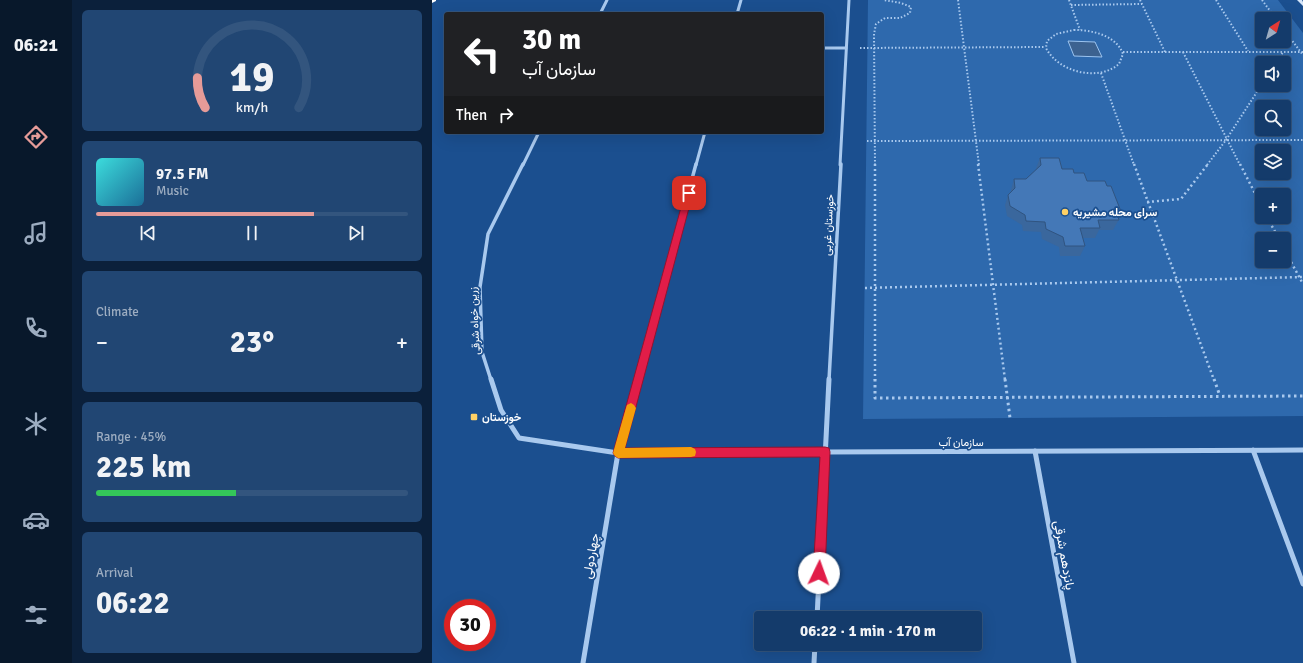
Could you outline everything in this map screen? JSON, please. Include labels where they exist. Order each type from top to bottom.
[{"type":"main road","points":[[1299,0],[1303,5]]},
{"type":"street","points":[[601,12],[607,0]]},
{"type":"street","points":[[738,12],[741,0]]},
{"type":"street","name":"خوزستان غربی","points":[[817,611],[849,0]]},
{"type":"street","points":[[824,48],[846,48]]},
{"type":"street","name":"زرین خواه شرقی","points":[[538,134],[488,234],[480,287],[482,352],[501,410],[519,438],[618,453]]},
{"type":"street","name":"چهاردولی","points":[[583,663],[618,453],[704,134]]},
{"type":"street","points":[[1253,450],[1303,584]]},
{"type":"street","name":"سازمان آب","points":[[618,453],[1303,450]]},
{"type":"street","name":"پانزدهم شرقی","points":[[1035,451],[1074,663]]},
{"type":"street","points":[[814,663],[815,651]]},
{"type":"path","points":[[884,0],[910,6],[910,13],[900,18],[885,18],[876,24],[874,34],[876,289],[875,398],[1303,396]]},
{"type":"path","points":[[958,0],[1010,418]]},
{"type":"path","points":[[1069,0],[1080,30]]},
{"type":"path","points":[[1140,0],[1165,52]]},
{"type":"path","points":[[1216,0],[1249,52]]},
{"type":"path","points":[[1262,0],[1271,12]]},
{"type":"path","points":[[1071,5],[1142,4]]},
{"type":"path","points":[[1080,30],[1099,33],[1118,44],[1123,52],[1124,59],[1120,65],[1112,70],[1102,73],[1082,72],[1064,67],[1054,61],[1048,54],[1045,47],[1047,40],[1053,35],[1062,31],[1080,30]]},
{"type":"path","points":[[1291,39],[1303,55]]},
{"type":"path","points":[[846,48],[1045,47]]},
{"type":"path","points":[[1123,52],[1302,52]]},
{"type":"path","points":[[1183,52],[1226,140],[1255,194]]},
{"type":"path","points":[[1280,56],[1283,52]]},
{"type":"path","points":[[1102,73],[1147,202],[1220,396]]},
{"type":"path","points":[[1147,202],[1181,199],[1226,140],[1257,92]]},
{"type":"path","points":[[867,141],[1303,140]]},
{"type":"path","points":[[1291,263],[1303,284]]},
{"type":"path","points":[[865,288],[876,289],[1303,277]]},
{"type":"shaded area","points":[[868,0],[1278,0],[1287,12],[1255,12],[1255,48],[1291,48],[1291,17],[1303,33],[1303,416],[863,419]]},
{"type":"shaded area","points":[[1068,41],[1095,42],[1102,57],[1074,56]]},
{"type":"building","points":[[1040,158],[1059,158],[1062,169],[1073,169],[1074,173],[1084,173],[1087,181],[1105,181],[1107,186],[1111,186],[1122,214],[1117,214],[1119,220],[1098,220],[1100,228],[1080,228],[1085,246],[1065,246],[1063,237],[1046,229],[1045,222],[1026,221],[1025,215],[1010,206],[1008,195],[1015,188],[1014,179],[1026,179],[1041,165]]},
{"type":"slow traffic","points":[[631,408],[618,453],[691,452]]},
{"type":"place","name":"سرای محله مشیریه","points":[[1065,212]]},
{"type":"place","name":"خوزستان","points":[[474,417]]},
{"type":"route","points":[[689,193],[618,453],[825,452],[819,573]]}]
